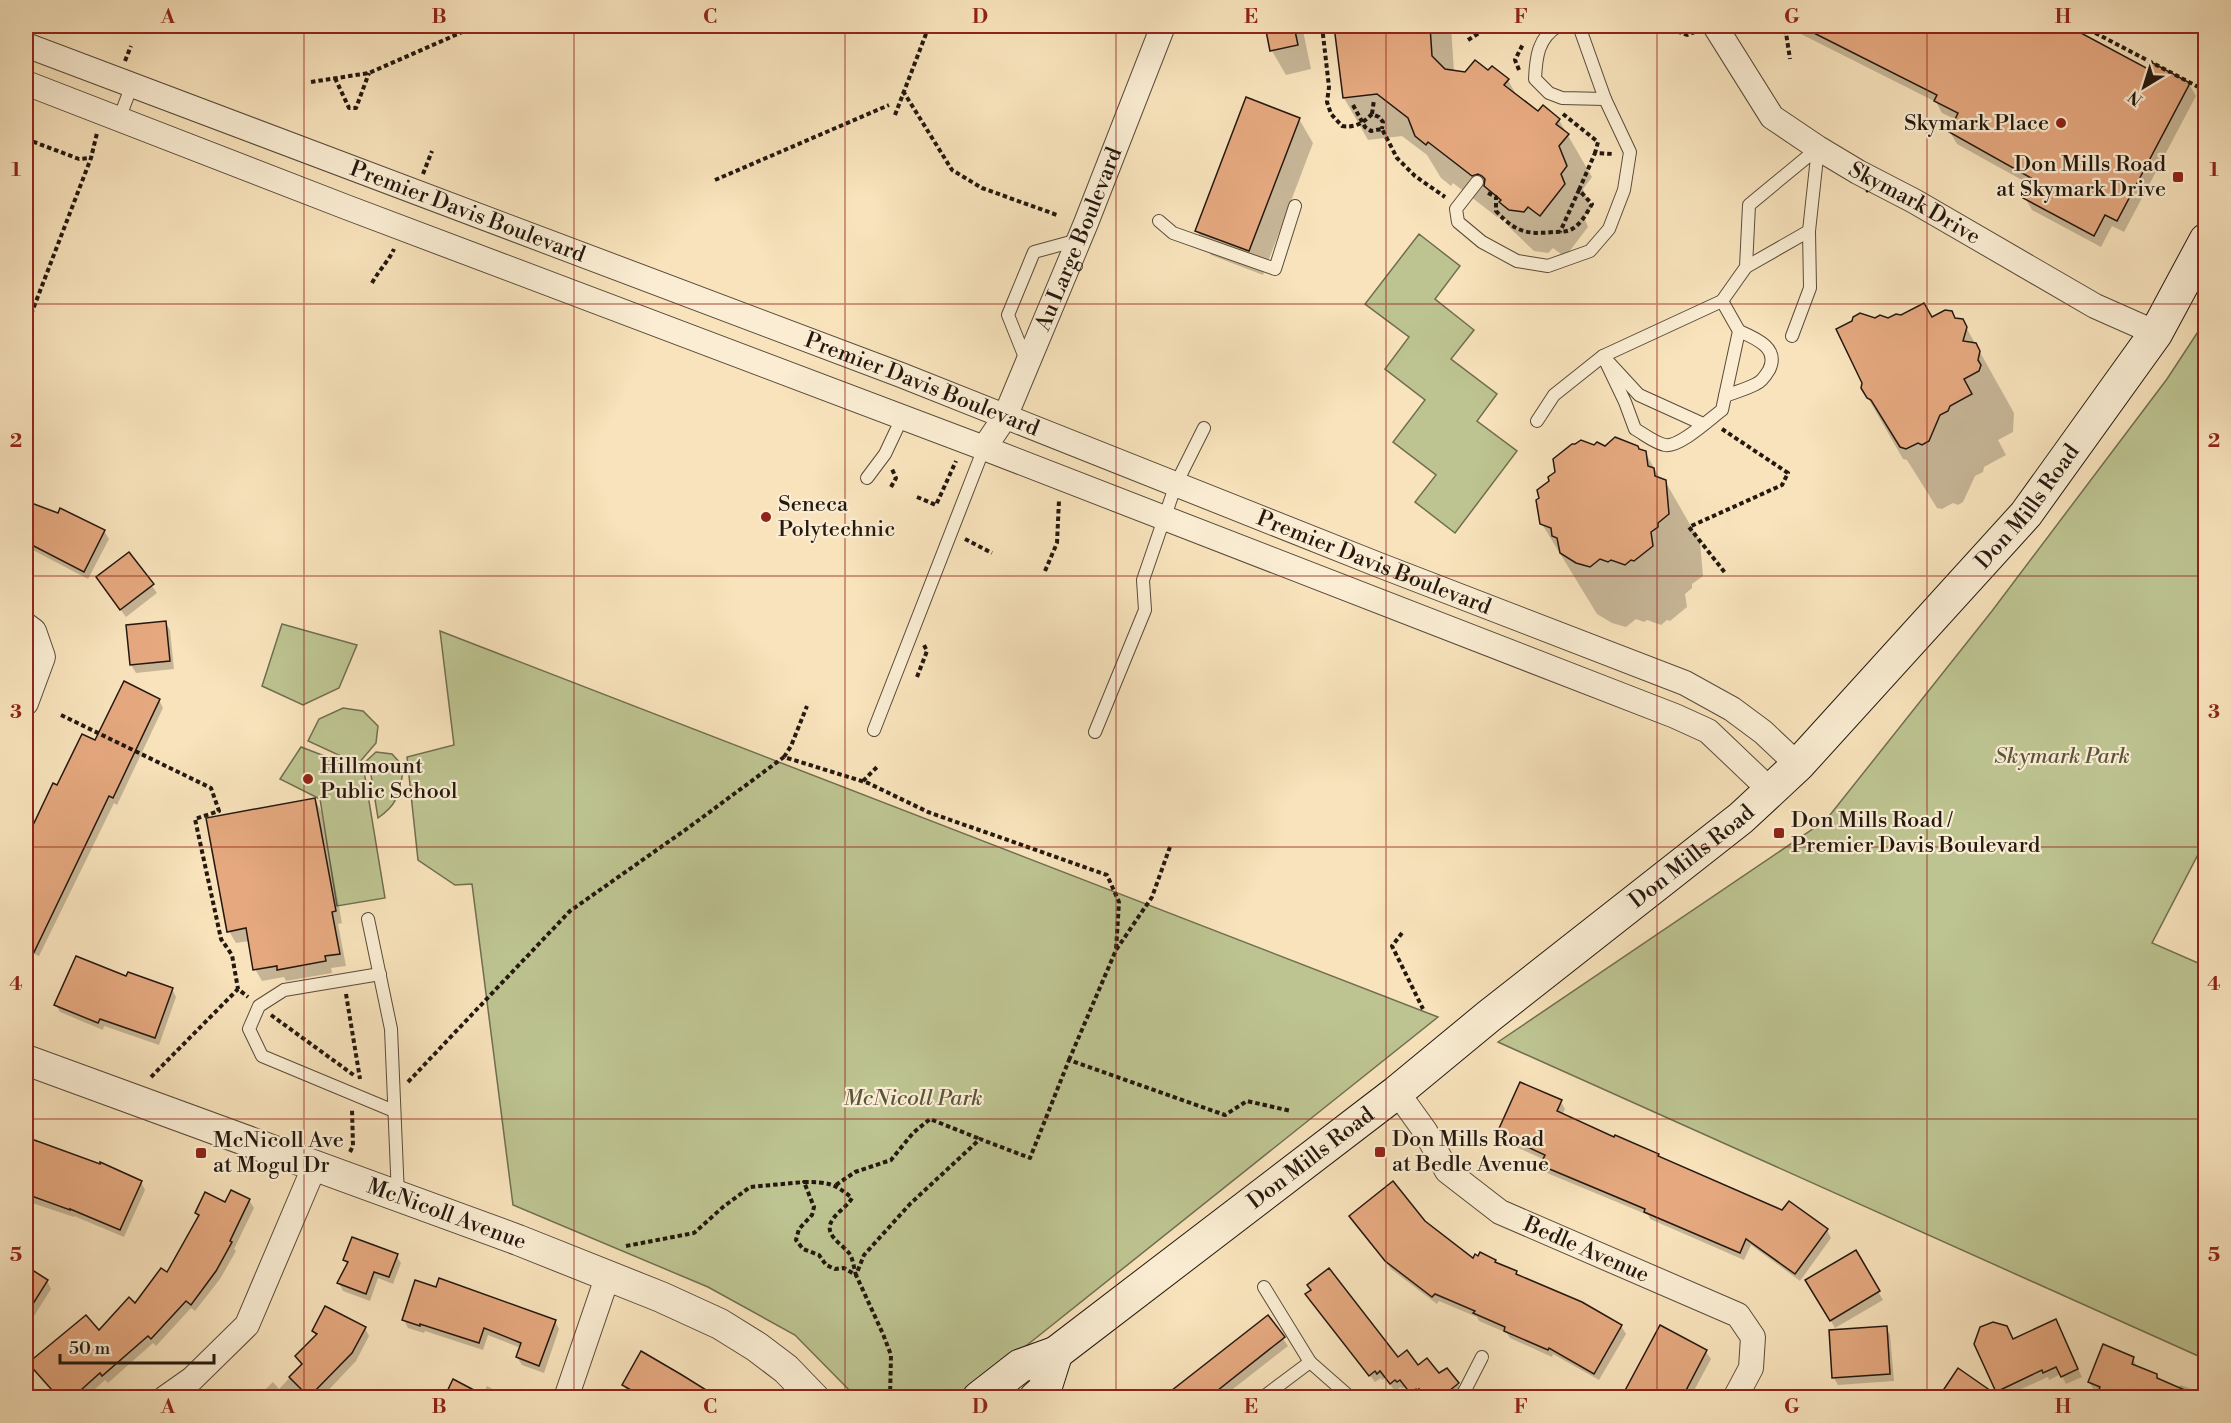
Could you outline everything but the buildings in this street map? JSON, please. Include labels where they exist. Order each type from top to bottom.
[{"type":"main road","name":"Don Mills Road","points":[[979,1398],[1020,1366],[1056,1353],[1396,1092],[1741,818],[1798,765],[2026,514],[2156,333],[2205,240]]},
{"type":"main road","points":[[1036,1398],[1044,1391],[1056,1353]]},
{"type":"street","name":"Au Large Boulevard","points":[[984,448],[1005,417],[1028,363],[1163,26]]},
{"type":"street","name":"Skymark Drive","points":[[1707,28],[1772,117],[1858,172],[1914,201],[2095,306],[2156,333]]},
{"type":"street","name":"Premier Davis Boulevard","points":[[26,45],[1005,417],[1389,570],[1685,683],[1732,709],[1763,732],[1798,765]]},
{"type":"street","name":"Premier Davis Boulevard","points":[[26,83],[984,448],[1683,719],[1708,731],[1770,790]]},
{"type":"street","points":[[26,625],[33,631],[43,657],[26,703]]},
{"type":"street","name":"McNicoll Avenue","points":[[26,1060],[608,1275],[720,1324],[757,1347],[786,1370],[814,1398]]},
{"type":"street","name":"Bedle Avenue","points":[[1396,1092],[1425,1131],[1448,1172],[1500,1212],[1738,1315],[1753,1337],[1751,1368],[1736,1398]]},
{"type":"street","points":[[165,1398],[192,1379],[247,1325],[315,1165]]},
{"type":"street","points":[[566,1398],[608,1275]]},
{"type":"lane","points":[[1558,26],[1553,28],[1537,51],[1535,79],[1549,93],[1562,98],[1605,99]]},
{"type":"lane","points":[[1476,183],[1456,209],[1458,222],[1482,242],[1517,261],[1548,266],[1590,251],[1609,229],[1624,190],[1629,152],[1605,99],[1579,26]]},
{"type":"lane","points":[[119,119],[132,85]]},
{"type":"lane","points":[[1792,336],[1810,288],[1809,231],[1818,148]]},
{"type":"lane","points":[[1746,267],[1749,205],[1818,148]]},
{"type":"lane","points":[[1159,221],[1173,233],[1275,269],[1295,206]]},
{"type":"lane","points":[[1537,421],[1554,395],[1603,356],[1722,301],[1746,267],[1809,231]]},
{"type":"lane","points":[[1028,363],[1008,315],[1031,258],[1034,252],[1079,240]]},
{"type":"lane","points":[[1722,301],[1739,331],[1758,339],[1768,349],[1772,361],[1759,383],[1725,396]]},
{"type":"lane","points":[[1603,356],[1635,429],[1664,445],[1676,444],[1722,410],[1739,331]]},
{"type":"lane","points":[[1603,356],[1639,395],[1706,422]]},
{"type":"lane","points":[[867,478],[885,454],[902,418]]},
{"type":"lane","points":[[1095,732],[1145,610],[1143,580],[1176,484],[1204,428]]},
{"type":"lane","points":[[874,730],[984,448]]},
{"type":"lane","points":[[368,919],[390,1029],[398,1197]]},
{"type":"lane","points":[[380,974],[284,990],[259,1006],[249,1029],[262,1056],[394,1111]]},
{"type":"lane","points":[[1264,1287],[1310,1362],[1351,1398]]},
{"type":"lane","points":[[1461,1398],[1482,1357]]},
{"type":"lane","points":[[1262,1398],[1310,1362]]},
{"type":"path","points":[[311,82],[369,73],[476,26]]},
{"type":"path","points":[[895,116],[929,26]]},
{"type":"path","points":[[1322,26],[1331,114],[1342,126],[1351,128],[1363,123],[1372,114],[1374,100]]},
{"type":"path","points":[[1468,40],[1490,26],[1509,28],[1512,26]]},
{"type":"path","points":[[1602,32],[1606,26]]},
{"type":"path","points":[[1663,26],[1687,35],[1707,28]]},
{"type":"path","points":[[1776,26],[1786,33],[1790,59]]},
{"type":"path","points":[[2082,26],[2205,91]]},
{"type":"path","points":[[335,78],[348,108],[356,108],[369,73]]},
{"type":"path","points":[[903,91],[952,170],[982,188],[1057,215]]},
{"type":"path","points":[[715,180],[888,105]]},
{"type":"path","points":[[1353,105],[1363,123],[1371,131],[1382,129]]},
{"type":"path","points":[[1372,114],[1383,122],[1382,129],[1397,158],[1415,176],[1458,206]]},
{"type":"path","points":[[26,315],[30,317],[91,158],[97,131]]},
{"type":"path","points":[[26,139],[79,159],[91,158]]},
{"type":"path","points":[[419,183],[432,151]]},
{"type":"path","points":[[1560,232],[1595,153],[1629,155]]},
{"type":"path","points":[[1476,183],[1496,198],[1496,211],[1520,231],[1536,234],[1571,230],[1584,218],[1592,204],[1579,190]]},
{"type":"path","points":[[372,283],[379,270],[388,262],[396,242]]},
{"type":"path","points":[[1706,422],[1788,473],[1782,486],[1689,527],[1726,574]]},
{"type":"path","points":[[917,497],[936,505],[957,458]]},
{"type":"path","points":[[1046,571],[1057,543],[1060,500],[1052,497]]},
{"type":"path","points":[[965,539],[992,553]]},
{"type":"path","points":[[393,1097],[570,911],[784,757],[791,746],[807,706]]},
{"type":"path","points":[[61,715],[211,788],[219,811],[195,819],[221,939],[232,955],[238,989]]},
{"type":"path","points":[[784,757],[863,781],[928,812],[1107,875],[1119,902],[1116,950]]},
{"type":"path","points":[[863,781],[877,767]]},
{"type":"path","points":[[836,1185],[855,1172],[891,1160],[914,1133],[930,1119],[1030,1158],[1116,950],[1152,897],[1171,844]]},
{"type":"path","points":[[1402,933],[1392,946],[1423,1010]]},
{"type":"path","points":[[344,980],[360,1079]]},
{"type":"path","points":[[1069,1060],[1225,1115],[1247,1101],[1291,1111]]},
{"type":"path","points":[[856,1275],[864,1255],[910,1204],[980,1139]]},
{"type":"path","points":[[804,1182],[814,1207],[813,1215],[799,1229],[796,1240],[803,1249],[819,1255],[826,1265],[835,1269],[844,1268],[856,1275]]},
{"type":"path","points":[[626,1246],[694,1233],[750,1187],[804,1182],[824,1182],[836,1185],[852,1198],[832,1220],[830,1228],[834,1240],[850,1254],[856,1275],[884,1334],[891,1355],[890,1398]]},
{"type":"green space","points":[[1419,234],[1460,266],[1435,299],[1474,330],[1451,359],[1497,394],[1477,421],[1517,451],[1455,533],[1415,502],[1436,475],[1393,442],[1425,400],[1385,369],[1409,337],[1365,304]]},
{"type":"green space","name":"Skymark Park","points":[[2205,321],[2205,841],[2152,943],[2205,966],[2205,1359],[1498,1042],[1826,820],[1992,611],[2167,379]]},
{"type":"green space","points":[[282,624],[357,645],[339,688],[303,705],[262,686]]},
{"type":"green space","name":"McNicoll Park","points":[[440,631],[1438,1017],[962,1397],[856,1397],[795,1335],[708,1287],[513,1205],[472,884],[455,885],[418,860],[407,757],[454,745]]},
{"type":"green space","points":[[343,708],[363,711],[378,726],[376,743],[358,764],[308,741],[319,719]]},
{"type":"green space","points":[[301,747],[364,771],[385,898],[337,906],[320,799],[280,779]]},
{"type":"green space","points":[[376,752],[392,754],[404,767],[395,802],[378,818],[370,769],[363,764]]},
{"type":"place","name":"Skymark Place","points":[[2061,123]]},
{"type":"place","name":"Don Mills Road at Skymark Drive","points":[[2178,177]]},
{"type":"place","name":"Seneca Polytechnic","points":[[766,517]]},
{"type":"place","name":"Hillmount Public School","points":[[308,779]]},
{"type":"place","name":"Don Mills Road / Premier Davis Boulevard","points":[[1779,833]]},
{"type":"place","name":"Don Mills Road at Bedle Avenue","points":[[1380,1152]]},
{"type":"place","name":"McNicoll Ave at Mogul Dr","points":[[201,1153]]}]
